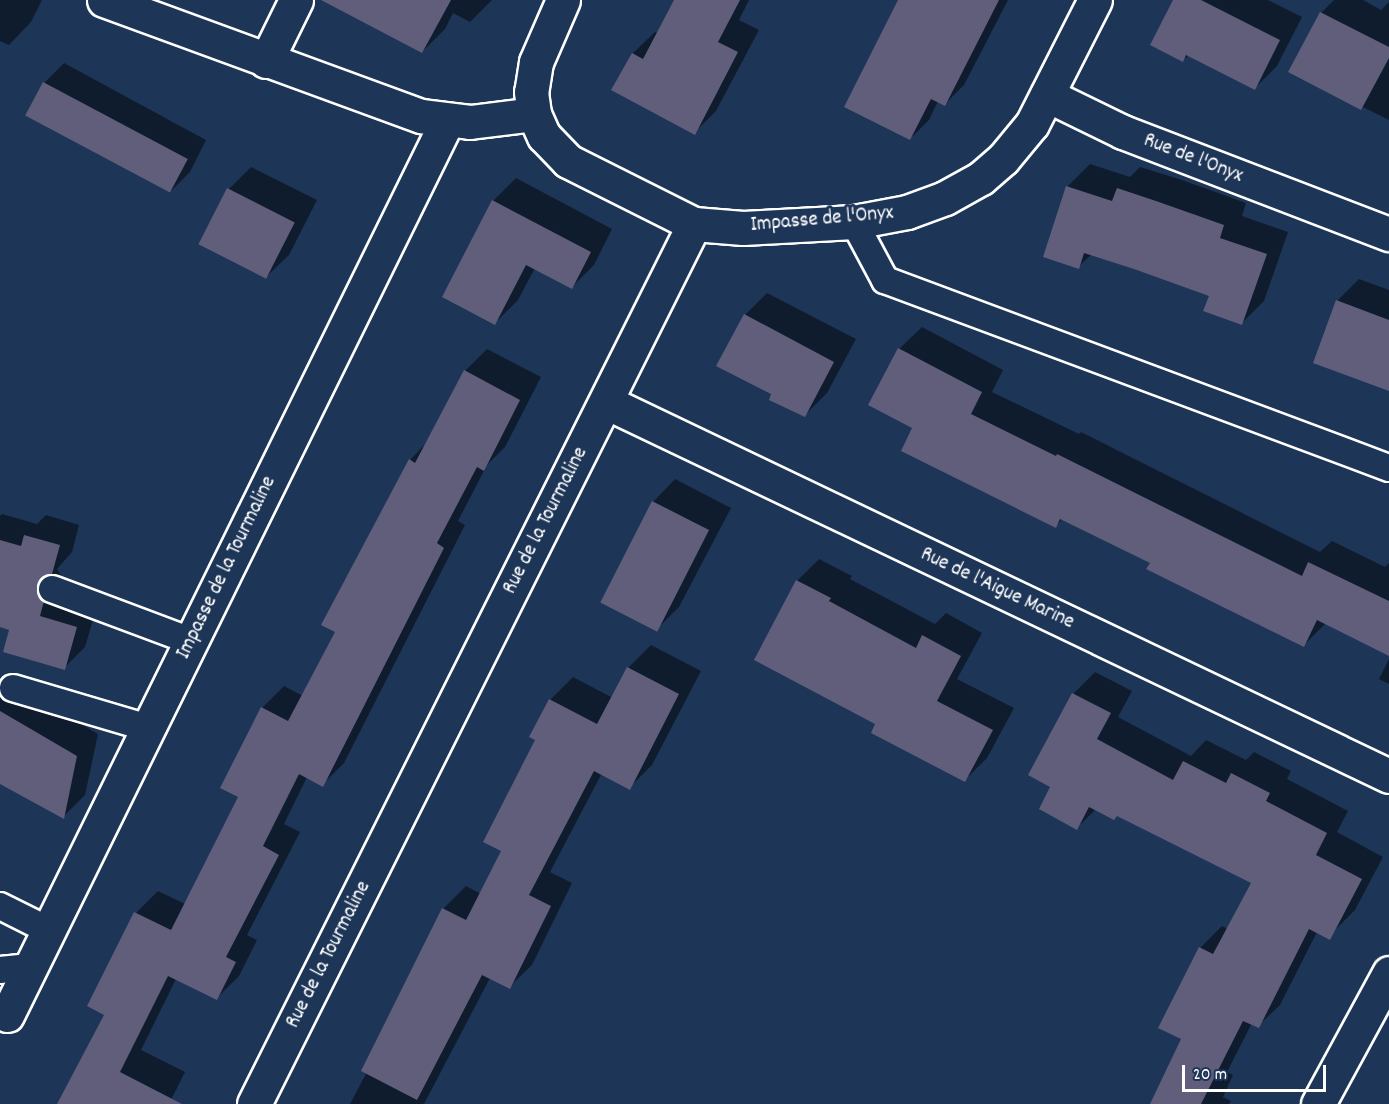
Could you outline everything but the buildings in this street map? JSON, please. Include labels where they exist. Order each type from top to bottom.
[{"type":"street","points":[[105,0],[421,116],[447,121],[470,122],[534,114]]},
{"type":"street","points":[[266,61],[296,0]]},
{"type":"street","points":[[563,0],[536,62],[531,92],[534,114],[544,136],[568,161],[694,224]]},
{"type":"street","name":"Impasse de l'Onyx","points":[[694,224],[742,228],[854,222],[907,212],[945,198],[981,178],[1003,159],[1032,124],[1095,0]]},
{"type":"street","name":"Rue de l'Onyx","points":[[1047,95],[1123,132],[1389,234]]},
{"type":"street","name":"Impasse de la Tourmaline","points":[[3,1021],[15,969],[48,930],[447,121]]},
{"type":"street","name":"Rue de la Tourmaline","points":[[254,1104],[694,224]]},
{"type":"street","name":"Rue de l'Aigue Marine","points":[[606,402],[1389,776]]},
{"type":"street","points":[[1318,1104],[1389,973]]},
{"type":"lane","points":[[854,222],[885,280],[1389,468]]},
{"type":"lane","points":[[52,589],[191,642]]},
{"type":"lane","points":[[13,688],[148,728]]},
{"type":"lane","points":[[0,906],[48,930]]}]
